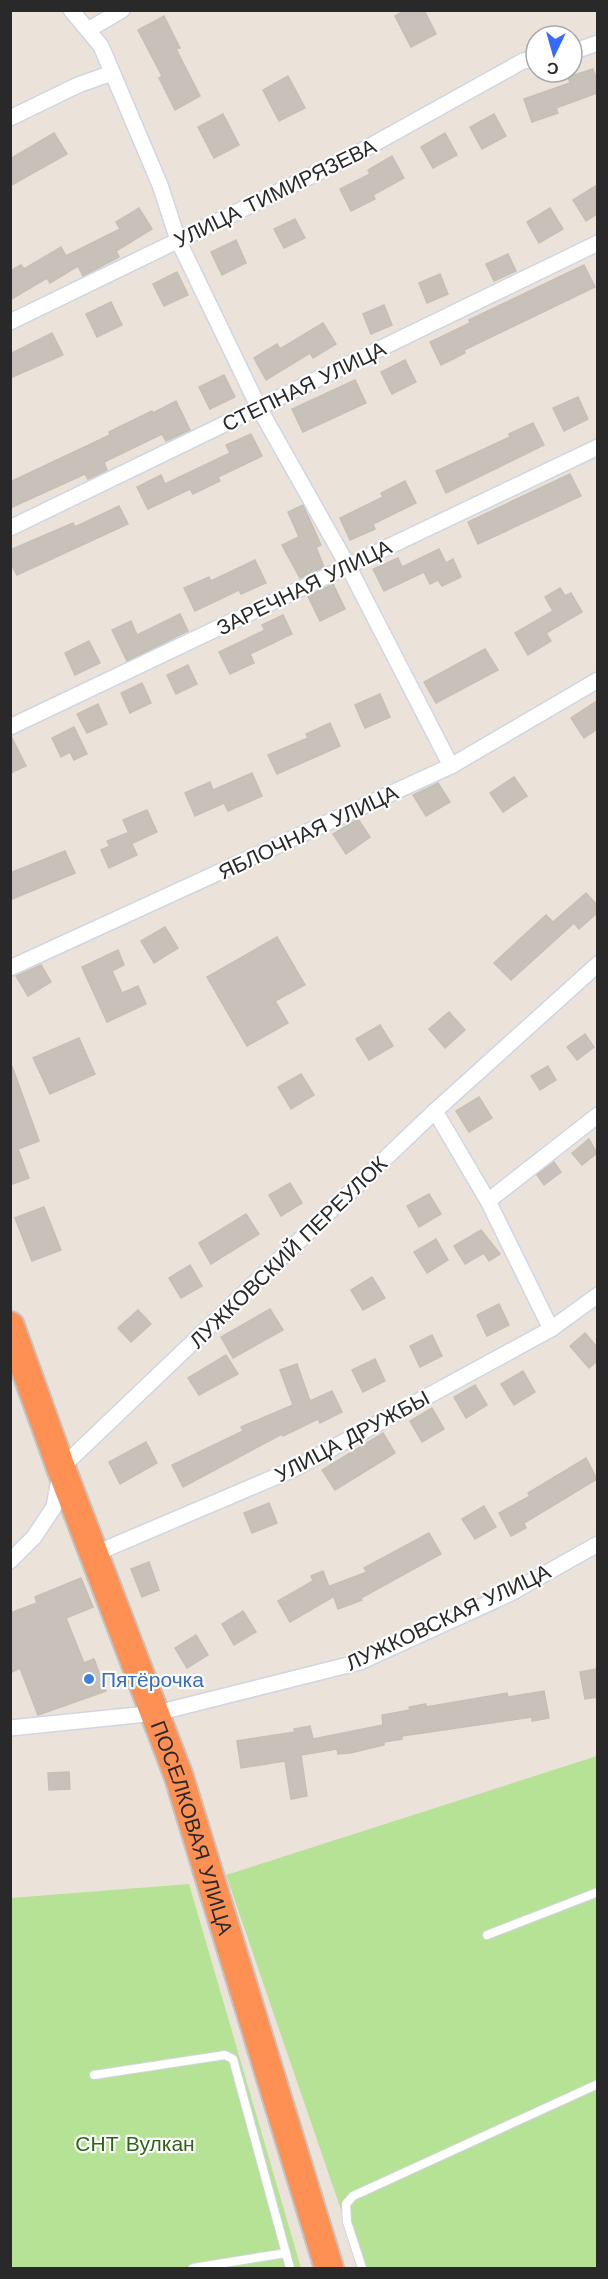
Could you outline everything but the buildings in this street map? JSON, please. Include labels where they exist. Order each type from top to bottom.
[{"type":"highway","name":"ПОСЕЛКОВАЯ УЛИЦА","points":[[13,1344],[157,1713],[211,1875],[328,2268]]},
{"type":"street","points":[[71,10],[101,46],[160,185],[178,240],[259,408],[348,566],[451,766]]},
{"type":"street","points":[[88,30],[122,10]]},
{"type":"street","name":"УЛИЦА ТИМИРЯЗЕВА","points":[[10,322],[354,156],[524,61]]},
{"type":"street","points":[[10,118],[78,85],[112,73]]},
{"type":"street","name":"СТЕПНАЯ УЛИЦА","points":[[10,528],[597,243]]},
{"type":"street","name":"ЗАРЕЧНАЯ УЛИЦА","points":[[10,727],[597,447]]},
{"type":"street","name":"ЯБЛОЧНАЯ УЛИЦА","points":[[10,968],[451,766],[597,680]]},
{"type":"street","name":"ЛУЖКОВСКИЙ ПЕРЕУЛОК","points":[[61,1467],[435,1112],[597,964]]},
{"type":"street","points":[[435,1112],[489,1201],[551,1329]]},
{"type":"street","points":[[489,1201],[597,1115]]},
{"type":"street","name":"УЛИЦА ДРУЖБЫ","points":[[94,1554],[294,1469],[551,1329],[597,1294]]},
{"type":"street","points":[[10,1561],[34,1537],[54,1507],[61,1467]]},
{"type":"street","name":"ЛУЖКОВСКАЯ УЛИЦА","points":[[10,1728],[157,1713],[360,1662],[509,1593],[597,1544]]},
{"type":"lane","points":[[487,1935],[597,1892]]},
{"type":"lane","points":[[94,2075],[225,2055],[233,2059],[290,2268]]},
{"type":"lane","points":[[362,2268],[347,2222],[346,2204],[353,2196],[597,2084]]},
{"type":"lane","points":[[194,2268],[286,2253]]},
{"type":"green space","points":[[597,1756],[597,2268],[361,2268],[226,1875]]},
{"type":"green space","name":"СНТ Вулкан","points":[[189,1884],[301,2268],[11,2268],[11,1898]]},
{"type":"place","name":"Пятёрочка","points":[[89,1679]]}]
